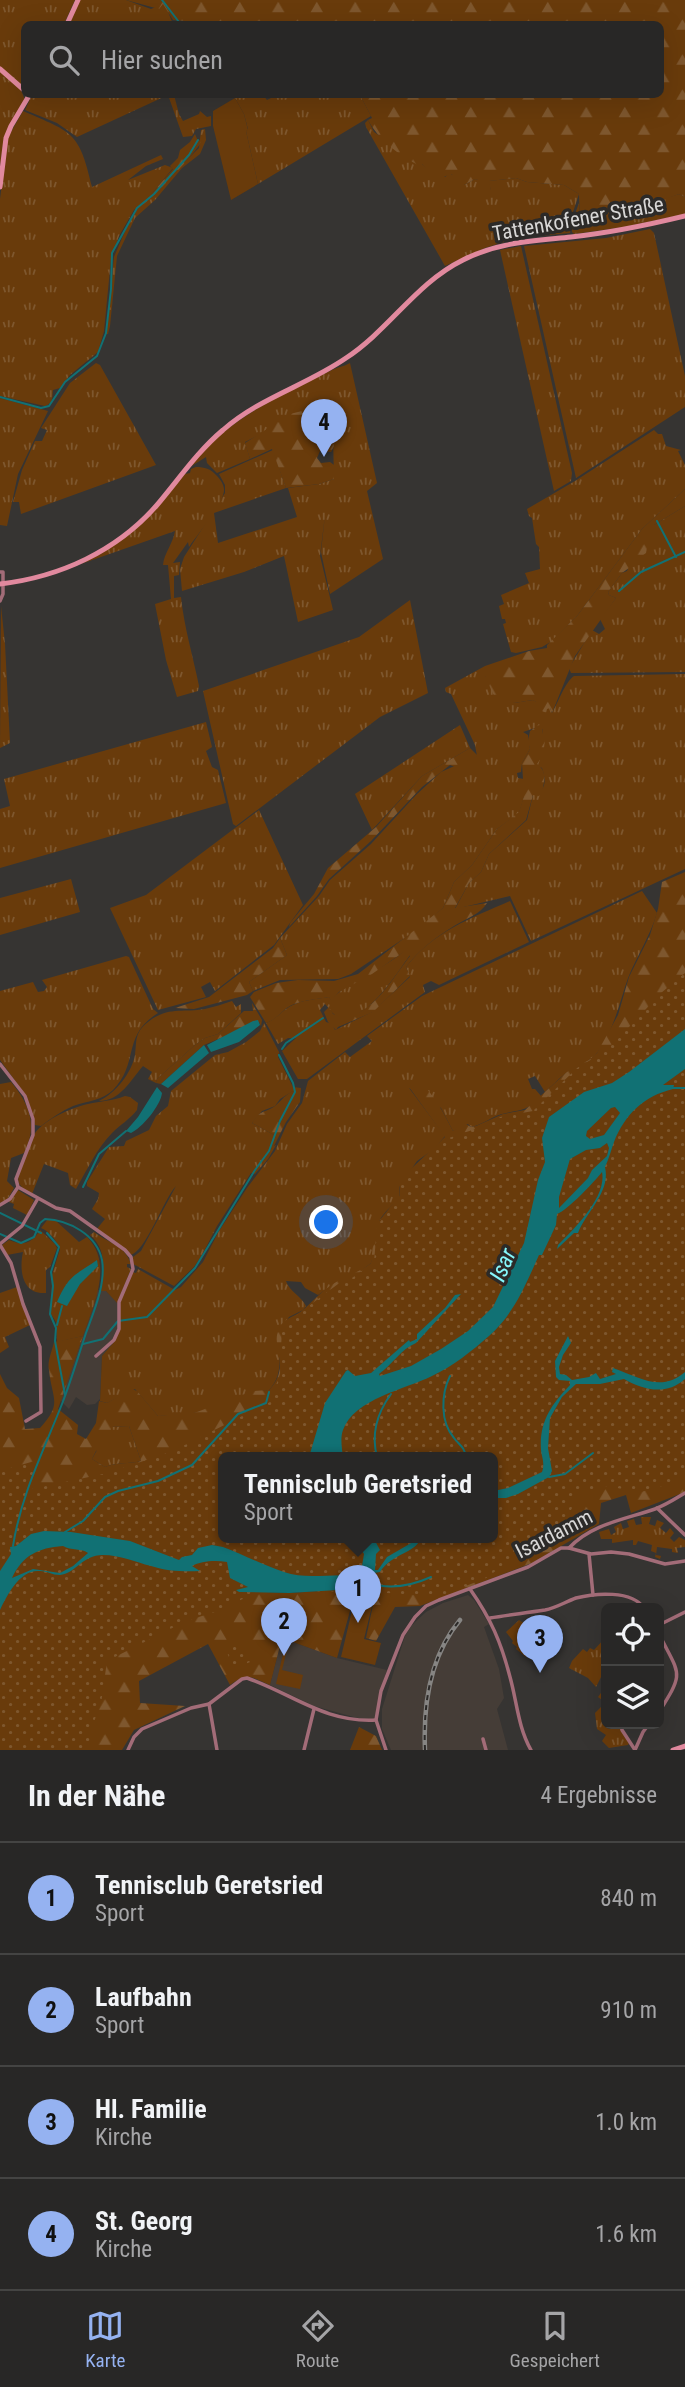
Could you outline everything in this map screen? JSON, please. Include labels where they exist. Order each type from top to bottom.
[{"type":"main road","points":[[68,21],[78,0]]},
{"type":"main road","points":[[0,69],[21,86]]},
{"type":"main road","points":[[0,187],[6,138],[10,126],[28,98]]},
{"type":"main road","name":"Tattenkofener Straße","points":[[1,584],[34,578],[73,565],[121,537],[155,507],[197,455],[226,427],[244,414],[347,358],[383,328],[429,282],[463,260],[504,244],[622,229],[685,216]]},
{"type":"main road","points":[[673,1750],[685,1745]]},
{"type":"street","points":[[0,572],[3,572],[0,601]]},
{"type":"street","points":[[0,1064],[25,1096],[33,1119],[33,1135],[16,1179],[18,1187],[37,1200],[70,1211],[131,1257],[132,1269],[119,1302],[119,1321],[114,1340],[96,1356]]},
{"type":"street","points":[[0,1205],[10,1199],[18,1187]]},
{"type":"street","points":[[26,1421],[41,1412],[40,1347],[11,1263],[0,1245],[23,1224],[37,1200]]},
{"type":"street","name":"Isardamm","points":[[376,1720],[381,1690],[408,1626],[426,1606],[528,1567],[561,1548],[569,1548],[600,1527],[657,1508],[685,1493]]},
{"type":"street","points":[[657,1508],[685,1535]]},
{"type":"street","points":[[569,1548],[589,1554],[629,1554],[665,1564],[685,1561]]},
{"type":"street","points":[[589,1554],[593,1595]]},
{"type":"street","points":[[470,1589],[490,1618],[510,1678],[519,1721],[531,1750]]},
{"type":"street","points":[[490,1618],[548,1609],[576,1598],[593,1595],[618,1595],[639,1603]]},
{"type":"street","points":[[664,1622],[685,1612]]},
{"type":"street","points":[[664,1644],[678,1673],[678,1682],[664,1704]]},
{"type":"street","points":[[128,1750],[134,1737],[142,1729],[191,1708],[209,1704],[247,1678],[314,1709],[349,1720],[376,1720],[386,1750]]},
{"type":"street","points":[[209,1704],[217,1750]]},
{"type":"street","points":[[304,1750],[314,1709]]},
{"type":"street","points":[[623,1729],[635,1750],[645,1729]]},
{"type":"street","points":[[483,1739],[486,1750]]},
{"type":"shaded area","points":[[97,1290],[106,1291],[120,1306],[123,1321],[115,1341],[102,1356],[100,1399],[95,1404],[87,1405],[76,1397],[69,1409],[60,1400]]},
{"type":"shaded area","points":[[468,1595],[489,1624],[484,1627],[499,1669],[504,1698],[497,1709],[508,1750],[391,1750],[382,1729],[382,1709],[405,1636],[426,1612]]},
{"type":"shaded area","points":[[282,1638],[337,1658],[387,1670],[375,1719],[361,1719],[314,1706],[270,1685]]},
{"type":"green space","points":[[0,0],[75,0],[65,21],[21,21],[21,85],[0,67]]},
{"type":"green space","points":[[79,0],[126,0],[151,9],[163,4],[172,21],[70,21]]},
{"type":"green space","points":[[126,0],[685,0],[685,197],[679,194],[588,228],[580,226],[579,194],[564,185],[527,182],[516,178],[489,181],[491,190],[487,195],[478,189],[478,180],[454,185],[452,174],[440,178],[438,170],[427,170],[422,164],[411,161],[377,134],[368,120],[372,118],[362,98],[664,98],[664,21],[185,21],[173,20],[163,4],[159,9]]},
{"type":"green space","points":[[0,71],[21,90],[21,98],[25,100],[4,137],[0,168]]},
{"type":"green space","points":[[31,98],[162,98],[77,137],[57,123],[25,110]]},
{"type":"green space","points":[[169,98],[175,98],[183,121],[200,111],[207,117],[211,116],[211,126],[196,129],[192,136],[183,137]]},
{"type":"green space","points":[[235,98],[362,98],[371,116],[258,184],[244,114]]},
{"type":"green space","points":[[235,98],[244,114],[258,184],[231,200],[213,126],[213,111]]},
{"type":"green space","points":[[23,111],[53,124],[71,136],[83,155],[92,187],[161,155],[163,159],[146,166],[128,180],[165,165],[173,168],[149,197],[134,210],[119,236],[111,259],[104,331],[98,352],[70,375],[60,388],[53,390],[51,401],[45,406],[0,396],[0,199],[8,137]]},
{"type":"green space","points":[[368,120],[374,132],[427,169],[439,170],[445,177],[450,173],[464,185],[475,179],[491,190],[488,181],[516,178],[527,182],[564,185],[579,194],[570,233],[516,238],[445,266],[366,127]]},
{"type":"green space","points":[[205,129],[206,140],[200,154],[182,168],[155,200],[135,218],[117,256],[110,326],[106,334],[114,257],[126,229],[138,208],[199,148],[201,130]]},
{"type":"green space","points":[[195,134],[201,141],[198,146],[174,175],[142,205],[173,169],[170,166],[178,158],[180,150]]},
{"type":"green space","points":[[679,194],[685,197],[685,214],[624,227],[574,234],[572,232],[572,222],[579,203],[580,226]]},
{"type":"green space","points":[[650,229],[654,233],[685,376],[685,407],[576,478],[524,246],[606,238]]},
{"type":"green space","points":[[521,246],[572,473],[571,481],[554,491],[500,250]]},
{"type":"green space","points":[[96,363],[100,365],[156,465],[21,514],[19,502],[13,502],[22,470],[35,441],[42,441],[47,430],[41,428],[70,383]]},
{"type":"green space","points":[[350,363],[377,483],[367,491],[383,559],[330,594],[321,552],[325,515],[320,556],[333,610],[298,622],[284,556],[244,572],[182,591],[180,569],[184,557],[225,493],[225,485],[219,474],[273,450],[286,488],[214,513],[218,543],[297,517],[288,488],[334,479],[333,436],[327,404],[310,409],[245,442],[250,459],[217,473],[207,463],[206,457],[190,467],[219,436],[254,411]]},
{"type":"green space","points":[[0,398],[48,411],[18,474],[7,526],[0,525]]},
{"type":"green space","points":[[330,404],[334,446],[331,452],[320,451],[317,458],[321,463],[330,462],[334,465],[334,479],[319,484],[286,488],[272,449],[250,459],[245,443],[290,414]]},
{"type":"green space","points":[[654,430],[662,434],[666,446],[681,450],[678,451],[685,465],[685,489],[642,529],[577,616],[552,641],[542,647],[511,652],[503,624],[506,623],[505,619],[502,619],[499,606],[504,604],[501,595],[529,583],[525,573],[540,569],[539,547],[527,509]]},
{"type":"green space","points":[[196,467],[214,473],[222,482],[224,490],[210,519],[173,563],[180,562],[179,575],[174,576],[174,598],[181,597],[199,686],[198,691],[177,697],[166,660],[155,604],[171,599],[168,565],[163,565],[175,531],[81,564],[126,535],[185,474]]},
{"type":"green space","points":[[685,489],[685,506],[654,525],[657,536],[646,553],[632,559],[633,565],[622,573],[608,592],[616,598],[575,656],[552,713],[550,708],[546,713],[535,711],[536,702],[533,700],[514,703],[495,698],[485,676],[485,666],[529,651],[547,648],[577,616],[642,529]]},
{"type":"green space","points":[[685,506],[685,672],[571,673],[569,668],[592,630],[599,634],[605,629],[600,619],[616,598],[608,592],[622,573],[627,571],[632,559],[647,547],[654,525]]},
{"type":"green space","points":[[410,600],[428,693],[380,717],[236,826],[233,824],[203,691],[359,637]]},
{"type":"green space","points":[[1,606],[10,743],[0,748]]},
{"type":"green space","points":[[485,666],[485,676],[514,703],[533,700],[550,708],[552,713],[574,676],[685,674],[685,869],[531,941],[510,896],[455,909],[469,883],[481,872],[489,854],[527,820],[533,795],[543,788],[545,780],[542,768],[536,765],[543,729],[535,728],[523,732],[528,735],[530,749],[522,763],[521,772],[517,773],[518,778],[524,779],[524,797],[519,813],[497,829],[472,865],[454,882],[443,908],[418,929],[351,974],[338,979],[280,980],[253,991],[249,982],[287,955],[280,938],[319,896],[330,880],[371,844],[441,772],[477,756],[475,745],[451,694],[446,692],[445,688]]},
{"type":"green space","points":[[206,722],[212,747],[206,751],[212,767],[218,770],[226,803],[0,868],[0,809],[10,806],[4,779]]},
{"type":"green space","points":[[460,725],[470,748],[422,776],[372,830],[355,794]]},
{"type":"green space","points":[[539,725],[543,726],[542,738],[545,740],[543,755],[537,764],[544,774],[542,793],[539,796],[533,795],[526,820],[489,854],[481,872],[469,883],[455,908],[487,903],[484,907],[422,949],[406,967],[410,976],[373,1012],[336,1030],[328,1022],[324,1012],[329,1007],[333,1014],[345,1016],[357,1014],[367,1007],[378,998],[410,956],[405,951],[372,974],[339,992],[331,1001],[329,997],[294,1004],[266,1023],[250,997],[254,992],[276,983],[298,980],[334,981],[358,974],[443,908],[454,882],[472,865],[497,829],[519,812],[524,796],[522,763],[530,749],[530,731]]},
{"type":"green space","points":[[470,748],[478,756],[455,767],[450,765],[422,787],[371,841],[329,879],[289,927],[314,894],[328,868],[376,827],[422,776]]},
{"type":"green space","points":[[259,810],[303,905],[274,945],[215,991],[210,982],[201,987],[206,997],[158,1010],[110,908],[146,895]]},
{"type":"green space","points":[[685,872],[685,1029],[228,1452],[218,1452],[218,1538],[0,1571],[0,1374],[7,1388],[19,1398],[25,1429],[40,1428],[54,1407],[49,1360],[54,1342],[83,1336],[58,1409],[78,1425],[77,1434],[86,1439],[96,1423],[99,1401],[107,1403],[132,1389],[137,1391],[158,1416],[197,1412],[253,1391],[269,1390],[279,1373],[279,1328],[329,1287],[371,1263],[375,1226],[400,1199],[399,1180],[445,1137],[409,1087],[418,1081],[429,1091],[453,1131],[464,1123],[471,1127],[476,1126],[503,1114],[525,1110],[567,1072],[597,1053],[618,1015],[629,977],[650,935],[662,882]],"holes":[[[129,1426],[141,1461],[105,1467],[92,1459],[96,1451],[107,1445],[111,1427]]]},
{"type":"green space","points":[[71,879],[80,912],[0,935],[0,898]]},
{"type":"green space","points":[[642,891],[657,913],[628,978],[612,1026],[594,1056],[565,1074],[545,1092],[535,1076],[528,1079],[532,1089],[541,1096],[528,1107],[453,1131],[441,1108],[409,1088],[445,1136],[434,1149],[417,1161],[399,1187],[400,1199],[382,1216],[371,1263],[318,1295],[305,1288],[301,1282],[286,1281],[306,1306],[289,1317],[278,1333],[279,1370],[269,1390],[251,1393],[198,1412],[158,1416],[135,1389],[107,1403],[100,1401],[102,1356],[115,1341],[119,1331],[120,1303],[132,1272],[136,1273],[138,1269],[175,1290],[181,1287],[203,1262],[219,1231],[275,1151],[287,1124],[302,1103],[308,1081],[345,1052],[350,1057],[372,1041],[367,1036],[422,996]]},
{"type":"green space","points":[[510,901],[529,942],[439,985],[431,981],[423,985],[425,992],[307,1079],[298,1079],[282,1051],[296,1038],[288,1038],[278,1044],[266,1023],[298,1003],[329,997],[331,1000],[339,992],[387,964],[405,950],[410,955],[368,1007],[347,1018],[335,1015],[325,1004],[320,1010],[326,1022],[332,1024],[335,1030],[372,1012],[410,977],[406,967],[428,944],[454,927]]},
{"type":"green space","points":[[280,938],[287,955],[249,982],[253,991],[247,995],[194,1009],[175,1008],[209,997],[273,948]]},
{"type":"green space","points":[[129,957],[153,1009],[158,1013],[139,1031],[126,1069],[113,1090],[100,1098],[69,1108],[41,1126],[35,1125],[27,1097],[0,1060],[0,991],[33,982],[38,992],[44,991],[47,987],[42,980]]},
{"type":"green space","points":[[685,973],[685,1477],[641,1492],[599,1485],[598,1489],[579,1494],[566,1525],[548,1533],[486,1578],[438,1597],[375,1592],[259,1591],[218,1611],[186,1621],[107,1661],[101,1704],[93,1724],[92,1750],[0,1750],[0,1471],[38,1460],[27,1490],[108,1473],[173,1451],[270,1402],[280,1374],[282,1326],[342,1281],[352,1278],[374,1262],[377,1226],[402,1193],[402,1178],[433,1154],[443,1140],[481,1127],[500,1117],[533,1111],[577,1068],[614,1043],[661,993]]},
{"type":"green space","points":[[232,1001],[236,1007],[241,1004],[241,1013],[218,1034],[195,1045],[157,1079],[156,1083],[148,1079],[152,1072],[143,1066],[119,1094],[99,1101],[111,1093],[127,1075],[135,1055],[138,1034],[148,1022],[169,1012],[205,1009]]},
{"type":"green space","points":[[252,1003],[262,1020],[261,1026],[259,1022],[204,1045],[161,1084],[156,1083],[157,1079],[195,1045],[218,1034],[244,1011],[253,1011]]},
{"type":"green space","points":[[264,1023],[293,1087],[293,1091],[280,1099],[275,1106],[262,1111],[252,1123],[274,1135],[274,1146],[276,1145],[255,1174],[251,1173],[194,1267],[174,1286],[133,1264],[133,1257],[141,1251],[176,1186],[142,1245],[130,1255],[96,1230],[105,1219],[92,1209],[99,1193],[87,1186],[87,1182],[109,1147],[124,1146],[126,1141],[149,1130],[156,1116],[168,1106],[171,1091],[215,1055],[228,1052],[246,1042],[260,1031]]},
{"type":"green space","points":[[11,1082],[27,1107],[31,1134],[24,1153],[11,1158],[7,1181],[14,1188],[7,1200],[0,1203],[0,1084]]},
{"type":"green space","points":[[293,1087],[301,1088],[300,1102],[274,1146],[271,1144],[274,1135],[252,1123],[261,1113],[275,1106],[293,1091]]},
{"type":"green space","points":[[125,1096],[138,1103],[137,1110],[102,1145],[76,1189],[70,1185],[68,1173],[44,1164],[32,1194],[20,1185],[19,1174],[39,1128],[74,1108]]},
{"type":"green space","points":[[18,1190],[34,1200],[27,1215],[13,1208],[14,1204],[9,1202]]},
{"type":"green space","points":[[48,1219],[56,1221],[79,1242],[87,1237],[95,1248],[100,1272],[96,1299],[83,1336],[57,1342],[56,1322],[51,1314],[52,1275],[60,1249],[52,1236],[41,1228]]},
{"type":"green space","points":[[40,1230],[57,1248],[50,1267],[46,1270],[46,1293],[38,1293],[27,1286],[22,1273],[23,1252],[7,1255],[2,1245],[9,1240],[26,1242],[34,1238]]},
{"type":"green space","points":[[94,1232],[120,1248],[131,1264],[127,1264],[131,1269],[117,1303],[106,1291],[101,1291],[103,1261],[99,1247],[90,1235]]},
{"type":"green space","points":[[17,1287],[30,1325],[5,1337],[9,1347],[0,1353],[0,1293]]},
{"type":"green space","points":[[685,1379],[685,1492],[631,1513],[626,1495],[601,1503],[599,1524],[532,1563],[420,1606],[395,1607],[376,1641],[366,1638],[373,1605],[353,1600],[337,1658],[282,1638],[270,1685],[246,1677],[230,1685],[208,1644],[139,1681],[140,1703],[185,1706],[134,1730],[122,1750],[0,1750],[0,1610],[241,1591],[289,1593],[338,1590],[475,1543],[498,1543],[498,1533]]},
{"type":"green space","points":[[129,1426],[141,1461],[105,1467],[92,1459],[110,1427]]},
{"type":"green space","points":[[641,1517],[651,1517],[649,1524],[655,1526],[657,1520],[664,1523],[660,1528],[666,1533],[670,1528],[674,1533],[670,1538],[674,1542],[679,1537],[685,1540],[685,1547],[677,1548],[678,1553],[672,1552],[672,1549],[657,1547],[656,1555],[661,1556],[660,1559],[651,1551],[652,1545],[638,1541],[633,1545],[633,1540],[612,1543],[612,1539],[601,1539],[599,1532],[609,1529],[611,1535],[616,1532],[614,1527],[621,1523],[623,1529],[629,1527],[627,1521],[634,1519],[636,1525],[642,1524]]},
{"type":"green space","points":[[354,1602],[372,1606],[364,1639],[381,1643],[375,1665],[341,1657]]},
{"type":"green space","points":[[519,1620],[528,1626],[530,1623],[542,1628],[544,1625],[551,1630],[542,1643],[538,1641],[526,1657],[516,1649],[506,1632]]},
{"type":"green space","points":[[286,1641],[289,1642],[282,1670],[303,1675],[300,1689],[276,1684]]},
{"type":"green space","points":[[601,1642],[601,1677],[596,1687],[588,1678],[569,1668],[583,1649],[587,1652],[590,1648],[594,1650]]},
{"type":"green space","points":[[242,1643],[250,1662],[234,1669],[226,1650]]},
{"type":"green space","points":[[601,1707],[601,1729],[623,1729],[628,1745],[609,1748],[602,1741],[606,1735],[597,1729],[595,1713]]},
{"type":"green space","points":[[359,1727],[376,1736],[382,1750],[350,1750]]},
{"type":"water","points":[[258,1020],[260,1025],[239,1042],[211,1052],[207,1045]]},
{"type":"water","points":[[685,1029],[685,1069],[663,1085],[674,1085],[673,1089],[644,1101],[624,1123],[605,1167],[606,1176],[601,1193],[578,1233],[574,1233],[557,1249],[594,1202],[602,1182],[602,1172],[588,1188],[557,1214],[556,1225],[542,1255],[539,1255],[519,1298],[506,1318],[476,1347],[447,1368],[382,1396],[358,1410],[343,1430],[342,1452],[310,1452],[325,1403],[346,1371],[355,1376],[371,1373],[409,1340],[410,1342],[417,1339],[417,1334],[455,1295],[461,1294],[416,1343],[401,1353],[380,1376],[411,1366],[441,1349],[468,1331],[493,1307],[524,1243],[538,1180],[545,1162],[542,1138],[549,1117],[584,1092],[612,1083]],"holes":[[[615,1107],[620,1113],[604,1135],[590,1139],[586,1136],[587,1131],[611,1108]],[[607,1143],[607,1156],[559,1208],[559,1197],[570,1159]]]},
{"type":"water","points":[[204,1045],[209,1053],[168,1088],[161,1084]]},
{"type":"water","points":[[157,1087],[162,1093],[155,1110],[131,1133],[126,1131],[138,1117]]},
{"type":"water","points":[[97,1260],[98,1266],[80,1284],[67,1306],[57,1302],[69,1281]]},
{"type":"water","points":[[568,1336],[571,1343],[559,1367],[560,1374],[572,1380],[596,1373],[600,1379],[616,1374],[612,1372],[613,1368],[650,1381],[667,1382],[685,1372],[685,1379],[670,1388],[654,1390],[624,1379],[600,1384],[576,1384],[562,1397],[550,1418],[548,1448],[552,1471],[549,1477],[518,1494],[498,1498],[498,1490],[542,1472],[541,1440],[544,1422],[570,1385],[570,1381],[556,1377],[555,1361]]},
{"type":"water","points":[[44,1531],[71,1532],[130,1541],[179,1560],[192,1555],[198,1548],[212,1545],[293,1574],[355,1576],[361,1572],[364,1554],[357,1543],[376,1543],[380,1550],[376,1554],[375,1570],[378,1570],[387,1557],[411,1543],[418,1543],[385,1565],[380,1572],[374,1573],[369,1583],[338,1590],[289,1593],[239,1592],[236,1590],[248,1587],[230,1578],[227,1562],[204,1562],[192,1566],[200,1571],[181,1571],[163,1569],[121,1557],[96,1556],[65,1574],[33,1571],[26,1574],[15,1584],[0,1610],[0,1571],[11,1554],[10,1547],[16,1546],[31,1534]],"holes":[[[63,1546],[88,1553],[60,1573],[33,1569],[12,1578],[26,1558],[39,1551]]]},
{"type":"waterway","points":[[162,0],[178,21]]},
{"type":"waterway","points":[[0,397],[41,408],[49,406],[65,382],[97,356],[106,333],[112,253],[137,208],[154,194],[189,155],[198,140]]},
{"type":"waterway","points":[[657,521],[676,557]]},
{"type":"waterway","points":[[619,591],[641,572],[685,552]]},
{"type":"waterway","points":[[282,1049],[286,1043],[323,1018]]},
{"type":"waterway","points":[[83,1344],[103,1339],[118,1321],[147,1317],[195,1268],[269,1151],[295,1092],[279,1055]]},
{"type":"waterway","points":[[672,1088],[685,1088]]},
{"type":"waterway","points":[[83,1187],[99,1154],[126,1131]]},
{"type":"waterway","points":[[0,1213],[41,1233]]},
{"type":"waterway","points":[[0,1234],[21,1243],[34,1237],[40,1223],[45,1219],[63,1222],[81,1230],[94,1243],[99,1251],[103,1269],[96,1307],[27,1491],[13,1546]]},
{"type":"waterway","points":[[47,1233],[59,1247],[51,1272],[53,1286],[50,1314],[56,1328],[55,1341],[65,1395]]},
{"type":"waterway","points":[[57,1325],[62,1306]]},
{"type":"waterway","points":[[450,1376],[445,1391],[444,1416],[449,1431],[464,1452]]},
{"type":"waterway","points":[[65,1532],[83,1521],[105,1497],[158,1481],[192,1465],[238,1414],[266,1403],[269,1392]]},
{"type":"waterway","points":[[376,1452],[376,1424],[391,1394]]},
{"type":"waterway","points":[[549,1477],[565,1474],[593,1453]]},
{"type":"waterway","points":[[369,1583],[400,1586],[431,1577]]},
{"type":"railway","points":[[425,1750],[425,1715],[430,1681],[442,1649],[460,1620]]},
{"type":"place","name":"St. Georg","points":[[324,457]]},
{"type":"place","name":"Tennisclub Geretsried","points":[[358,1623]]},
{"type":"place","name":"Laufbahn","points":[[284,1656]]},
{"type":"place","name":"Hl. Familie","points":[[540,1673]]},
{"type":"water label","name":"Isar","points":[[503,1265]]}]
